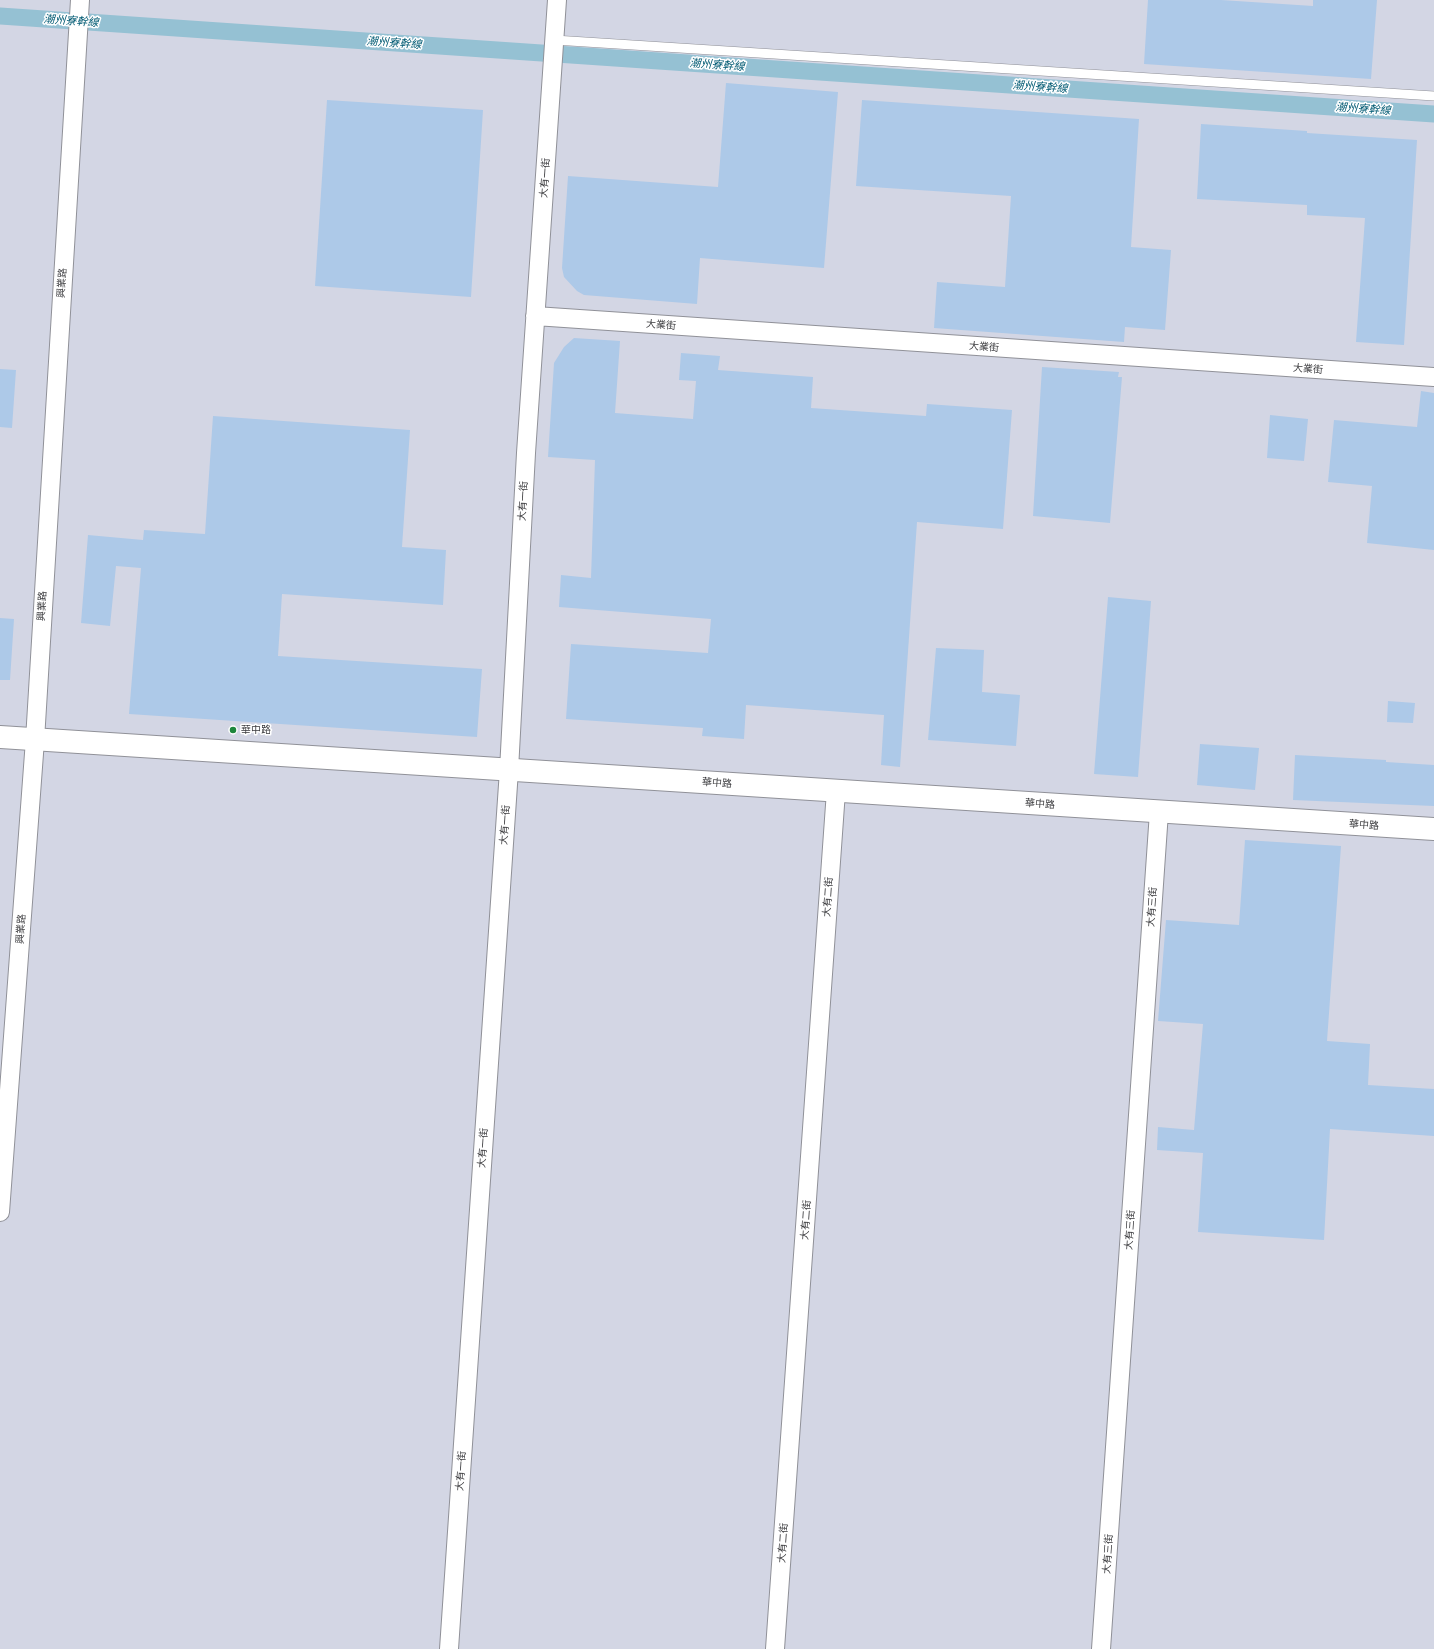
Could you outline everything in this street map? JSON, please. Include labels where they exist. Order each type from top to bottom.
[{"type":"street","name":"興業路","points":[[0,1212],[34,740],[80,0]]},
{"type":"street","name":"大有一街","points":[[449,1649],[509,770],[526,453],[557,0]]},
{"type":"street","name":"大業街","points":[[535,316],[1434,377]]},
{"type":"street","name":"華中路","points":[[0,737],[1434,829]]},
{"type":"street","name":"大有二街","points":[[776,1649],[836,791]]},
{"type":"street","name":"大有三街","points":[[1101,1649],[1159,812]]},
{"type":"lane","points":[[554,40],[1434,96]]},
{"type":"shaded area","points":[[0,0],[1434,0],[1434,1649],[0,1649]]},
{"type":"building","points":[[1148,0],[1221,0],[1313,6],[1313,0],[1377,0],[1371,79],[1144,64]]},
{"type":"building","points":[[726,83],[838,92],[824,268],[700,258],[697,304],[584,295],[577,291],[564,277],[562,268],[568,176],[718,187]]},
{"type":"building","points":[[327,100],[483,110],[471,297],[315,286]]},
{"type":"building","points":[[862,100],[1139,119],[1131,247],[1171,250],[1165,330],[1125,327],[1124,342],[934,328],[937,282],[1005,287],[1011,196],[856,186]]},
{"type":"building","points":[[1201,124],[1417,140],[1404,345],[1356,342],[1365,218],[1307,215],[1307,205],[1197,199]]},
{"type":"building","points":[[574,338],[620,341],[615,413],[693,419],[696,381],[679,380],[681,353],[720,356],[718,370],[813,377],[811,408],[926,416],[927,404],[1012,410],[1003,529],[917,522],[900,767],[881,765],[884,715],[746,705],[744,739],[702,736],[703,728],[566,719],[571,644],[708,653],[711,619],[559,607],[561,575],[591,578],[595,460],[548,457],[554,363],[564,347]]},
{"type":"building","points":[[1042,367],[1119,372],[1118,377],[1122,377],[1110,523],[1033,516]]},
{"type":"building","points":[[0,369],[16,370],[12,428],[0,427]]},
{"type":"building","points":[[1421,391],[1434,393],[1434,550],[1367,543],[1372,486],[1328,482],[1334,420],[1417,427]]},
{"type":"building","points":[[1270,415],[1308,419],[1304,461],[1267,458]]},
{"type":"building","points":[[213,416],[410,430],[402,547],[446,550],[443,605],[282,594],[278,656],[482,669],[477,737],[129,714],[141,568],[116,566],[110,626],[81,623],[88,535],[143,540],[144,530],[205,534]]},
{"type":"building","points":[[1108,597],[1151,601],[1138,777],[1094,774]]},
{"type":"building","points":[[0,618],[14,619],[10,680],[0,680]]},
{"type":"building","points":[[936,648],[984,650],[982,692],[1020,695],[1016,746],[928,740]]},
{"type":"building","points":[[1388,701],[1415,703],[1413,723],[1387,722]]},
{"type":"building","points":[[1200,744],[1259,748],[1255,790],[1197,785]]},
{"type":"building","points":[[1295,755],[1386,760],[1386,762],[1434,765],[1434,806],[1293,800]]},
{"type":"building","points":[[1245,840],[1341,846],[1327,1041],[1370,1044],[1368,1085],[1434,1089],[1434,1136],[1330,1129],[1324,1240],[1198,1232],[1203,1153],[1157,1150],[1158,1127],[1194,1130],[1203,1024],[1158,1021],[1166,920],[1239,925]]},
{"type":"waterway","name":"潮州寮幹線","points":[[0,16],[1434,114]]},
{"type":"place","name":"華中路","points":[[233,730]]}]
